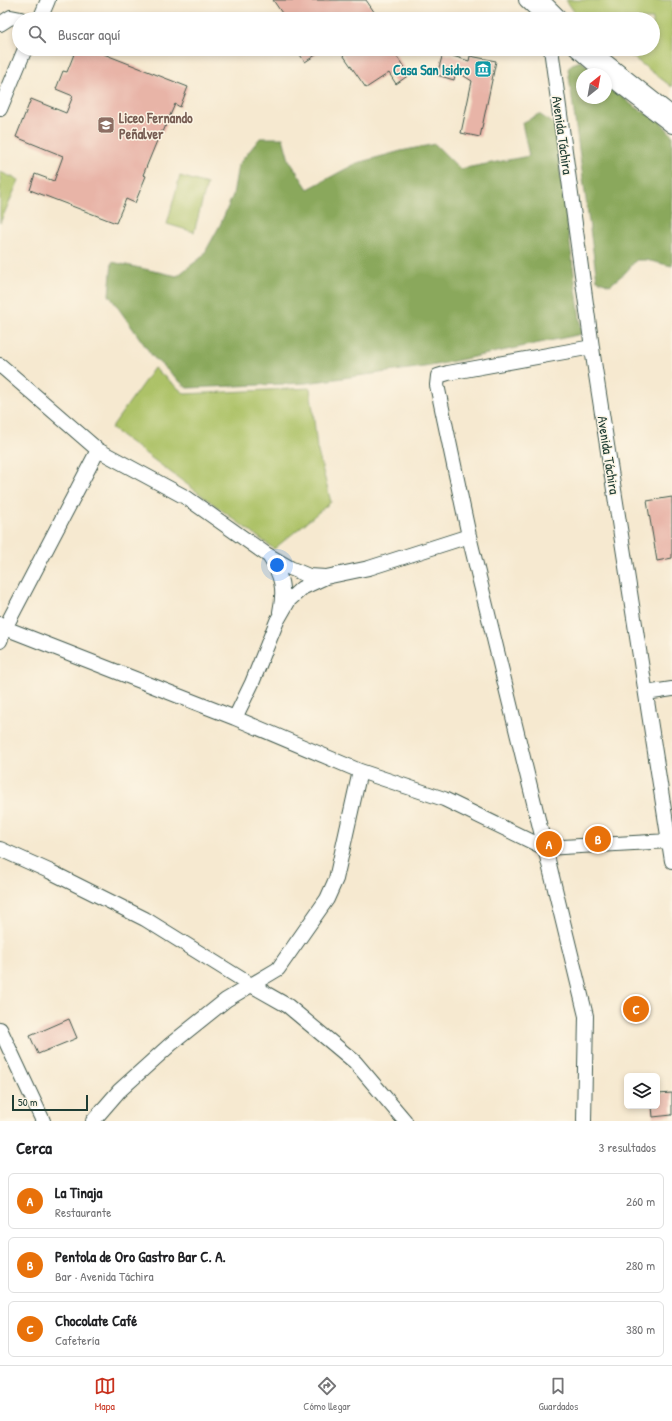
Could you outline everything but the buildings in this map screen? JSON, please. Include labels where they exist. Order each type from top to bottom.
[{"type":"street","points":[[43,12],[48,0]]},
{"type":"street","points":[[526,0],[546,11]]},
{"type":"street","points":[[538,0],[546,11]]},
{"type":"street","points":[[0,24],[12,17]]},
{"type":"street","points":[[0,109],[22,56]]},
{"type":"street","name":"Avenida Táchira","points":[[552,56],[592,347],[672,861]]},
{"type":"street","points":[[584,56],[599,68]]},
{"type":"street","points":[[599,56],[672,114]]},
{"type":"street","points":[[612,79],[672,126]]},
{"type":"street","points":[[584,1121],[586,1016],[469,536],[437,385],[438,376],[448,373],[592,347]]},
{"type":"street","points":[[0,365],[98,450],[187,498],[269,556],[290,568],[309,576],[326,577]]},
{"type":"street","points":[[98,450],[1,630],[235,718],[360,772],[444,799],[544,848],[669,841]]},
{"type":"street","points":[[235,718],[252,683],[277,621],[289,600],[302,588],[326,577],[369,568],[469,536]]},
{"type":"street","points":[[269,556],[278,570],[281,582],[282,601],[277,621]]},
{"type":"street","points":[[646,693],[672,689]]},
{"type":"street","points":[[93,1121],[119,1091],[166,1048],[226,1000],[278,969],[327,899],[336,879],[360,772]]},
{"type":"street","points":[[0,849],[50,871],[145,919],[251,985],[288,1006],[355,1062],[405,1121]]},
{"type":"street","points":[[0,1029],[43,1121]]},
{"type":"green space","points":[[566,0],[672,0],[672,87],[631,56],[660,56],[660,12],[574,12]]},
{"type":"green space","points":[[581,61],[590,68],[576,68],[576,104],[612,104],[612,88],[632,105],[661,122],[672,135],[672,266],[646,260],[636,260],[626,272],[610,285],[597,280],[568,69],[572,64]]},
{"type":"green space","points":[[539,114],[554,124],[582,334],[431,366],[306,383],[187,388],[153,357],[109,295],[112,262],[177,276],[203,256],[220,225],[233,195],[238,165],[260,138],[283,138],[289,160],[308,189],[357,163],[401,151],[435,144],[460,169],[529,156],[522,123]]},
{"type":"green space","points":[[0,172],[19,180],[0,223]]},
{"type":"green space","points":[[180,176],[207,184],[194,232],[167,224]]},
{"type":"green space","points":[[154,368],[185,394],[310,388],[317,448],[331,502],[274,549],[111,428]]},
{"type":"place","name":"Casa San Isidro","points":[[483,69]]},
{"type":"place","name":"Liceo Fernando Peñalver","points":[[106,125]]},
{"type":"place","name":"Pentola de Oro Gastro Bar C. A.","points":[[598,839]]},
{"type":"place","name":"La Tinaja","points":[[549,844]]},
{"type":"place","name":"Chocolate Café","points":[[636,1009]]}]
